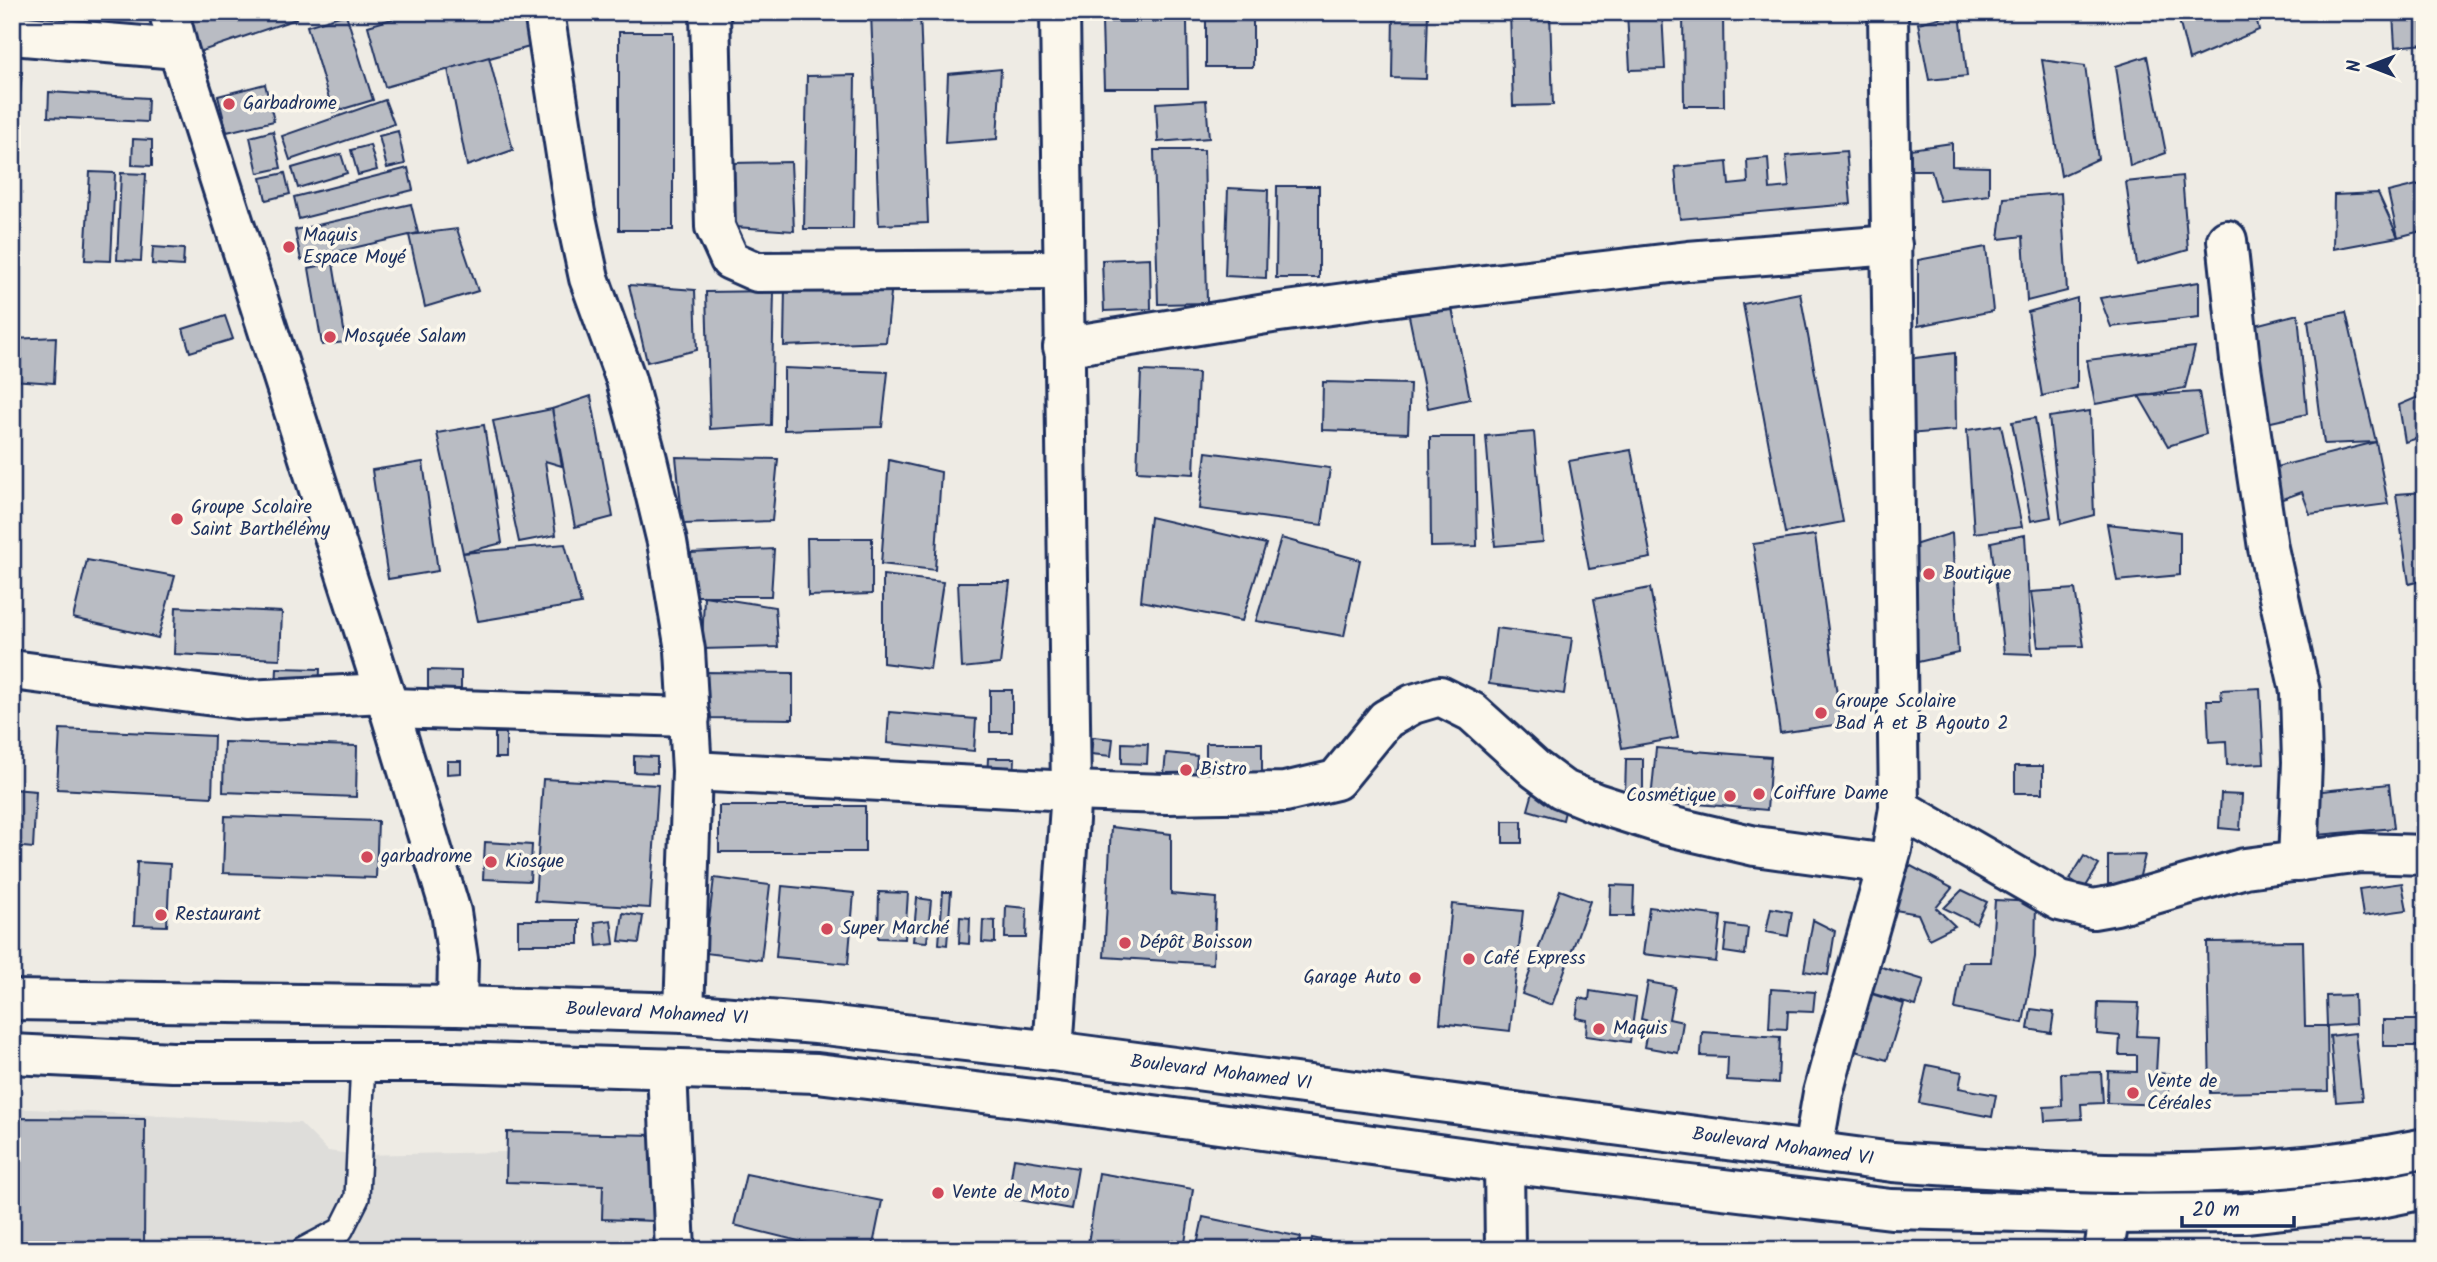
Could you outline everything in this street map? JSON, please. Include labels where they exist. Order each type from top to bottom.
[{"type":"street","points":[[169,12],[178,49],[451,912],[458,959],[453,1062]]},
{"type":"street","points":[[544,12],[575,213],[589,278],[626,380],[667,541],[685,650],[692,771],[684,1013]]},
{"type":"street","points":[[710,12],[715,228],[730,260],[757,272],[1062,270]]},
{"type":"street","points":[[1053,1051],[1072,791],[1063,347],[1060,12]]},
{"type":"street","points":[[1813,1150],[1823,1093],[1888,864],[1899,808],[1888,12]]},
{"type":"street","points":[[12,35],[178,49]]},
{"type":"street","points":[[2227,240],[2240,360],[2268,548],[2300,691],[2302,762],[2298,862]]},
{"type":"street","points":[[1063,347],[1272,313],[1418,293],[1688,261],[1892,245]]},
{"type":"street","points":[[12,670],[245,700],[386,701],[690,717]]},
{"type":"street","points":[[692,771],[1072,791],[1284,792],[1336,780],[1386,719],[1413,704],[1440,696],[1472,712],[1535,769],[1562,789],[1596,803],[1665,825],[1755,846],[1888,864]]},
{"type":"street","points":[[1899,808],[2060,901],[2093,909],[2116,905],[2245,868],[2361,853],[2425,855]]},
{"type":"street","name":"Boulevard Mohamed VI","points":[[12,1000],[457,1006],[684,1013],[816,1024],[1053,1051],[1893,1162],[2010,1170],[2124,1175],[2266,1169],[2352,1161],[2425,1148]]},
{"type":"street","points":[[12,1054],[172,1062],[453,1062],[817,1073],[1050,1101],[1504,1163],[2107,1232],[2245,1213],[2371,1200],[2425,1189]]},
{"type":"street","points":[[667,1070],[675,1250]]},
{"type":"street","points":[[1504,1163],[1505,1250]]},
{"type":"lane","points":[[303,1250],[341,1230],[357,1198],[363,1061]]},
{"type":"shaded area","points":[[12,1108],[300,1123],[328,1151],[359,1155],[506,1152],[507,1132],[657,1135],[656,1250],[12,1250]]},
{"type":"building","points":[[186,12],[294,12],[296,19],[199,52]]},
{"type":"building","points":[[416,12],[523,12],[533,46],[385,87],[368,26]]},
{"type":"building","points":[[871,12],[920,12],[928,223],[879,225]]},
{"type":"building","points":[[1206,12],[1253,12],[1253,67],[1206,67]]},
{"type":"building","points":[[1393,12],[1428,12],[1426,79],[1392,78]]},
{"type":"building","points":[[1510,12],[1550,12],[1553,105],[1513,106]]},
{"type":"building","points":[[1627,12],[1662,12],[1665,69],[1630,70]]},
{"type":"building","points":[[1683,12],[1723,12],[1724,106],[1684,106]]},
{"type":"building","points":[[2194,12],[2255,12],[2259,30],[2189,60],[2178,16]]},
{"type":"building","points":[[2425,12],[2425,44],[2395,47],[2393,14]]},
{"type":"building","points":[[1960,13],[1967,76],[1929,80],[1918,23]]},
{"type":"building","points":[[346,14],[373,100],[333,112],[307,26]]},
{"type":"building","points":[[1187,21],[1188,88],[1104,88],[1102,22]]},
{"type":"building","points":[[619,32],[673,32],[673,230],[619,230]]},
{"type":"building","points":[[2147,56],[2166,153],[2130,166],[2116,66]]},
{"type":"building","points":[[489,57],[513,150],[467,166],[448,69]]},
{"type":"building","points":[[2042,60],[2085,66],[2098,159],[2061,176]]},
{"type":"building","points":[[1001,69],[997,139],[945,143],[948,74]]},
{"type":"building","points":[[12,70],[22,72],[14,159],[12,158]]},
{"type":"building","points":[[855,75],[853,229],[804,229],[807,76]]},
{"type":"building","points":[[265,84],[274,121],[227,132],[218,96]]},
{"type":"building","points":[[49,92],[148,98],[147,122],[48,117]]},
{"type":"building","points":[[385,100],[394,124],[290,160],[282,136]]},
{"type":"building","points":[[1206,100],[1209,138],[1158,142],[1156,103]]},
{"type":"building","points":[[273,131],[281,168],[258,173],[250,137]]},
{"type":"building","points":[[398,131],[405,164],[387,168],[379,136]]},
{"type":"building","points":[[133,139],[152,140],[152,166],[132,165]]},
{"type":"building","points":[[1952,143],[1952,166],[1989,167],[1989,195],[1940,201],[1931,170],[1910,170],[1910,149]]},
{"type":"building","points":[[370,145],[377,170],[358,175],[351,150]]},
{"type":"building","points":[[1154,150],[1204,150],[1207,303],[1158,304]]},
{"type":"building","points":[[1846,151],[1851,204],[1680,219],[1675,167],[1727,162],[1729,185],[1748,183],[1747,160],[1768,158],[1770,189],[1789,187],[1786,156]]},
{"type":"building","points":[[341,154],[347,173],[298,188],[292,168]]},
{"type":"building","points":[[791,162],[794,231],[735,227],[732,163]]},
{"type":"building","points":[[408,168],[413,190],[299,219],[294,197]]},
{"type":"building","points":[[90,172],[115,173],[111,261],[85,260]]},
{"type":"building","points":[[121,173],[146,174],[141,261],[117,260]]},
{"type":"building","points":[[285,173],[290,194],[266,200],[261,178]]},
{"type":"building","points":[[2182,176],[2188,250],[2137,265],[2126,182]]},
{"type":"building","points":[[2425,183],[2425,230],[2398,237],[2388,192]]},
{"type":"building","points":[[1277,186],[1319,186],[1319,278],[1276,278]]},
{"type":"building","points":[[1228,188],[1268,190],[1266,278],[1225,276]]},
{"type":"building","points":[[2061,193],[2067,291],[2027,301],[2023,236],[1999,239],[2004,198]]},
{"type":"building","points":[[2378,193],[2398,237],[2333,249],[2334,195]]},
{"type":"building","points":[[411,204],[418,233],[301,260],[295,230]]},
{"type":"building","points":[[457,229],[478,291],[425,307],[409,235]]},
{"type":"building","points":[[153,247],[184,249],[183,266],[152,264]]},
{"type":"building","points":[[1986,247],[1993,311],[1918,326],[1918,260]]},
{"type":"building","points":[[1150,258],[1151,309],[1104,311],[1102,260]]},
{"type":"building","points":[[333,263],[346,342],[322,345],[309,268]]},
{"type":"building","points":[[2199,282],[2199,317],[2111,327],[2100,298]]},
{"type":"building","points":[[892,283],[886,342],[784,346],[785,285]]},
{"type":"building","points":[[629,285],[695,290],[697,350],[647,362]]},
{"type":"building","points":[[774,291],[771,425],[710,429],[706,292]]},
{"type":"building","points":[[1800,293],[1843,522],[1785,533],[1743,304]]},
{"type":"building","points":[[2077,298],[2077,388],[2042,396],[2028,312]]},
{"type":"building","points":[[1451,303],[1470,399],[1428,408],[1408,311]]},
{"type":"building","points":[[2346,312],[2376,442],[2324,444],[2308,320]]},
{"type":"building","points":[[2298,314],[2307,414],[2262,424],[2251,326]]},
{"type":"building","points":[[225,316],[233,339],[190,352],[183,329]]},
{"type":"building","points":[[56,337],[54,383],[12,380],[12,339]]},
{"type":"building","points":[[2195,347],[2185,388],[2095,404],[2087,360]]},
{"type":"building","points":[[1955,353],[1956,430],[1908,434],[1908,359]]},
{"type":"building","points":[[784,368],[888,372],[882,427],[784,430]]},
{"type":"building","points":[[1141,371],[1198,373],[1194,474],[1137,471]]},
{"type":"building","points":[[1323,382],[1410,384],[1408,433],[1322,430]]},
{"type":"building","points":[[2199,392],[2206,434],[2168,446],[2139,396]]},
{"type":"building","points":[[2425,394],[2425,436],[2405,442],[2399,405]]},
{"type":"building","points":[[591,396],[613,517],[575,527],[552,409]]},
{"type":"building","points":[[552,409],[562,466],[545,461],[556,535],[519,542],[493,421]]},
{"type":"building","points":[[2090,411],[2094,515],[2061,524],[2049,417]]},
{"type":"building","points":[[2035,418],[2051,517],[2031,521],[2012,422]]},
{"type":"building","points":[[484,425],[502,543],[463,553],[437,433]]},
{"type":"building","points":[[2001,425],[2022,527],[1974,533],[1967,430]]},
{"type":"building","points":[[1534,432],[1543,542],[1495,546],[1486,436]]},
{"type":"building","points":[[1430,437],[1475,437],[1477,546],[1431,547]]},
{"type":"building","points":[[2376,442],[2388,504],[2310,514],[2302,492],[2274,502],[2272,468]]},
{"type":"building","points":[[1631,450],[1651,558],[1589,569],[1569,461]]},
{"type":"building","points":[[1206,452],[1330,468],[1322,525],[1199,509]]},
{"type":"building","points":[[676,457],[778,459],[772,521],[683,524]]},
{"type":"building","points":[[889,460],[941,472],[935,570],[881,564]]},
{"type":"building","points":[[423,462],[438,571],[388,579],[372,470]]},
{"type":"building","points":[[2425,492],[2425,580],[2409,584],[2396,494]]},
{"type":"building","points":[[1150,517],[1266,544],[1242,621],[1141,601]]},
{"type":"building","points":[[2107,524],[2180,532],[2180,575],[2117,581]]},
{"type":"building","points":[[1952,533],[1958,653],[1918,662],[1911,546]]},
{"type":"building","points":[[1815,535],[1841,724],[1780,733],[1753,544]]},
{"type":"building","points":[[2025,535],[2032,654],[2004,653],[1991,542]]},
{"type":"building","points":[[807,538],[872,538],[872,594],[808,596]]},
{"type":"building","points":[[1281,538],[1360,560],[1344,636],[1256,621]]},
{"type":"building","points":[[565,544],[581,604],[478,621],[463,553]]},
{"type":"building","points":[[774,549],[771,596],[695,596],[691,553]]},
{"type":"building","points":[[87,560],[175,576],[158,638],[73,618]]},
{"type":"building","points":[[883,575],[943,582],[930,669],[883,663]]},
{"type":"building","points":[[958,582],[1010,582],[1000,664],[962,668]]},
{"type":"building","points":[[1650,588],[1678,738],[1622,748],[1594,599]]},
{"type":"building","points":[[2075,589],[2084,646],[2038,647],[2031,592]]},
{"type":"building","points":[[704,596],[775,607],[778,647],[702,649]]},
{"type":"building","points":[[176,607],[282,612],[280,659],[174,654]]},
{"type":"building","points":[[1496,628],[1572,638],[1564,694],[1489,684]]},
{"type":"building","points":[[277,668],[320,669],[319,692],[276,690]]},
{"type":"building","points":[[428,670],[461,671],[461,700],[428,700]]},
{"type":"building","points":[[702,672],[793,673],[793,719],[702,718]]},
{"type":"building","points":[[2260,688],[2264,763],[2227,765],[2226,741],[2209,742],[2207,700],[2222,700],[2221,690]]},
{"type":"building","points":[[990,690],[1012,690],[1012,732],[990,732]]},
{"type":"building","points":[[889,712],[976,719],[974,751],[887,743]]},
{"type":"building","points":[[60,729],[214,736],[212,797],[57,789]]},
{"type":"building","points":[[495,733],[506,733],[506,758],[495,758]]},
{"type":"building","points":[[1093,737],[1113,739],[1111,756],[1091,754]]},
{"type":"building","points":[[224,742],[357,746],[356,797],[223,792]]},
{"type":"building","points":[[1122,743],[1148,744],[1147,764],[1122,763]]},
{"type":"building","points":[[1206,743],[1262,743],[1262,784],[1206,784]]},
{"type":"building","points":[[1656,748],[1771,757],[1767,810],[1651,800]]},
{"type":"building","points":[[1166,753],[1197,756],[1195,777],[1164,774]]},
{"type":"building","points":[[634,756],[657,757],[657,773],[634,772]]},
{"type":"building","points":[[988,758],[1015,758],[1014,779],[987,778]]},
{"type":"building","points":[[1626,759],[1643,759],[1643,796],[1625,795]]},
{"type":"building","points":[[447,761],[461,761],[461,773],[447,774]]},
{"type":"building","points":[[2015,766],[2043,766],[2043,793],[2015,793]]},
{"type":"building","points":[[543,779],[658,785],[650,908],[535,901]]},
{"type":"building","points":[[2389,784],[2394,828],[2307,836],[2303,793]]},
{"type":"building","points":[[1535,785],[1569,794],[1563,820],[1528,810]]},
{"type":"building","points":[[12,789],[36,791],[33,848],[12,846]]},
{"type":"building","points":[[2221,794],[2242,795],[2240,830],[2219,828]]},
{"type":"building","points":[[719,806],[865,806],[865,852],[719,852]]},
{"type":"building","points":[[225,816],[378,821],[376,878],[223,873]]},
{"type":"building","points":[[1503,821],[1522,821],[1522,843],[1503,843]]},
{"type":"building","points":[[1111,827],[1171,834],[1171,894],[1216,898],[1213,964],[1104,957]]},
{"type":"building","points":[[485,842],[532,845],[530,881],[483,879]]},
{"type":"building","points":[[2145,855],[2138,884],[2108,884],[2108,856]]},
{"type":"building","points":[[2084,856],[2099,865],[2085,888],[2070,879]]},
{"type":"building","points":[[137,862],[170,864],[167,926],[134,925]]},
{"type":"building","points":[[1909,865],[1952,888],[1936,908],[1955,926],[1929,939],[1918,914],[1895,910]]},
{"type":"building","points":[[714,878],[770,885],[761,960],[705,953]]},
{"type":"building","points":[[2402,883],[2407,910],[2363,916],[2359,889]]},
{"type":"building","points":[[1611,885],[1634,886],[1633,916],[1610,916]]},
{"type":"building","points":[[782,886],[854,893],[848,964],[776,957]]},
{"type":"building","points":[[1560,890],[1590,901],[1552,1005],[1522,994]]},
{"type":"building","points":[[1962,890],[1987,902],[1976,924],[1944,908]]},
{"type":"building","points":[[879,892],[908,893],[905,939],[878,938]]},
{"type":"building","points":[[943,892],[951,892],[947,945],[939,944]]},
{"type":"building","points":[[917,898],[931,900],[927,942],[913,941]]},
{"type":"building","points":[[1995,900],[2036,902],[2035,957],[2023,1023],[1955,1009],[1963,962],[1991,962]]},
{"type":"building","points":[[1452,904],[1523,911],[1510,1031],[1440,1023]]},
{"type":"building","points":[[1006,906],[1027,908],[1026,938],[1005,938]]},
{"type":"building","points":[[1649,907],[1721,916],[1716,962],[1643,954]]},
{"type":"building","points":[[1771,908],[1792,912],[1788,936],[1766,932]]},
{"type":"building","points":[[623,913],[643,916],[639,943],[619,941]]},
{"type":"building","points":[[960,917],[970,918],[969,944],[959,943]]},
{"type":"building","points":[[518,920],[579,920],[579,944],[518,944]]},
{"type":"building","points":[[611,920],[614,944],[597,946],[595,922]]},
{"type":"building","points":[[983,920],[995,921],[995,943],[982,942]]},
{"type":"building","points":[[1813,920],[1835,931],[1828,975],[1804,971]]},
{"type":"building","points":[[1727,925],[1748,928],[1745,955],[1724,952]]},
{"type":"building","points":[[2303,941],[2305,1026],[2327,1026],[2328,1091],[2210,1093],[2207,942]]},
{"type":"building","points":[[1875,965],[1924,980],[1916,1006],[1867,992]]},
{"type":"building","points":[[1648,982],[1675,987],[1669,1019],[1683,1022],[1678,1053],[1644,1047],[1649,1021],[1641,1019]]},
{"type":"building","points":[[1771,989],[1815,992],[1813,1012],[1788,1011],[1787,1029],[1769,1028]]},
{"type":"building","points":[[1859,990],[1904,1004],[1887,1060],[1842,1047]]},
{"type":"building","points":[[1590,991],[1636,998],[1630,1042],[1586,1036],[1587,1020],[1576,1018],[1579,998],[1589,1000]]},
{"type":"building","points":[[2354,995],[2355,1024],[2327,1026],[2326,996]]},
{"type":"building","points":[[2098,1002],[2139,1003],[2137,1036],[2158,1037],[2156,1073],[2170,1074],[2168,1105],[2107,1103],[2108,1071],[2137,1072],[2137,1055],[2119,1055],[2120,1036],[2097,1034]]},
{"type":"building","points":[[2031,1009],[2054,1012],[2051,1033],[2028,1029]]},
{"type":"building","points":[[2383,1020],[2425,1020],[2425,1046],[2383,1046]]},
{"type":"building","points":[[1702,1032],[1780,1037],[1778,1083],[1727,1080],[1728,1057],[1701,1056]]},
{"type":"building","points":[[2355,1033],[2362,1100],[2336,1102],[2330,1036]]},
{"type":"building","points":[[1927,1065],[1962,1072],[1959,1088],[1996,1095],[1992,1117],[1919,1103]]},
{"type":"building","points":[[2101,1072],[2103,1103],[2081,1104],[2082,1119],[2045,1121],[2044,1107],[2062,1106],[2061,1073]]},
{"type":"building","points":[[12,1118],[145,1119],[144,1246],[12,1245]]},
{"type":"building","points":[[507,1132],[657,1135],[655,1221],[602,1219],[603,1185],[506,1182]]},
{"type":"building","points":[[1014,1158],[1078,1168],[1071,1209],[1008,1198]]},
{"type":"building","points":[[1099,1173],[1193,1189],[1184,1250],[1087,1250]]},
{"type":"building","points":[[746,1174],[882,1201],[872,1250],[835,1250],[734,1225]]},
{"type":"building","points":[[1203,1217],[1301,1237],[1299,1250],[1196,1250]]},
{"type":"building","points":[[1312,1238],[1371,1250],[1310,1250]]},
{"type":"building","points":[[37,1245],[80,1245],[82,1250],[29,1250]]},
{"type":"place","name":"Garbadrome","points":[[229,104]]},
{"type":"place","name":"Maquis Espace Moyé","points":[[289,247]]},
{"type":"place","name":"Mosquée Salam","points":[[330,337]]},
{"type":"place","name":"Groupe Scolaire Saint Barthélémy","points":[[177,519]]},
{"type":"place","name":"Boutique","points":[[1929,574]]},
{"type":"place","name":"Groupe Scolaire Bad A et B Agouto 2","points":[[1821,713]]},
{"type":"place","name":"Bistro","points":[[1186,770]]},
{"type":"place","name":"Coiffure Dame","points":[[1759,794]]},
{"type":"place","name":"Cosmétique","points":[[1730,796]]},
{"type":"place","name":"garbadrome","points":[[367,857]]},
{"type":"place","name":"Kiosque","points":[[491,862]]},
{"type":"place","name":"Restaurant","points":[[161,915]]},
{"type":"place","name":"Super Marché","points":[[827,929]]},
{"type":"place","name":"Dépôt Boisson","points":[[1125,943]]},
{"type":"place","name":"Café Express","points":[[1469,959]]},
{"type":"place","name":"Garage Auto","points":[[1415,978]]},
{"type":"place","name":"Maquis","points":[[1599,1029]]},
{"type":"place","name":"Vente de Céréales","points":[[2133,1093]]},
{"type":"place","name":"Vente de Moto","points":[[938,1193]]}]
